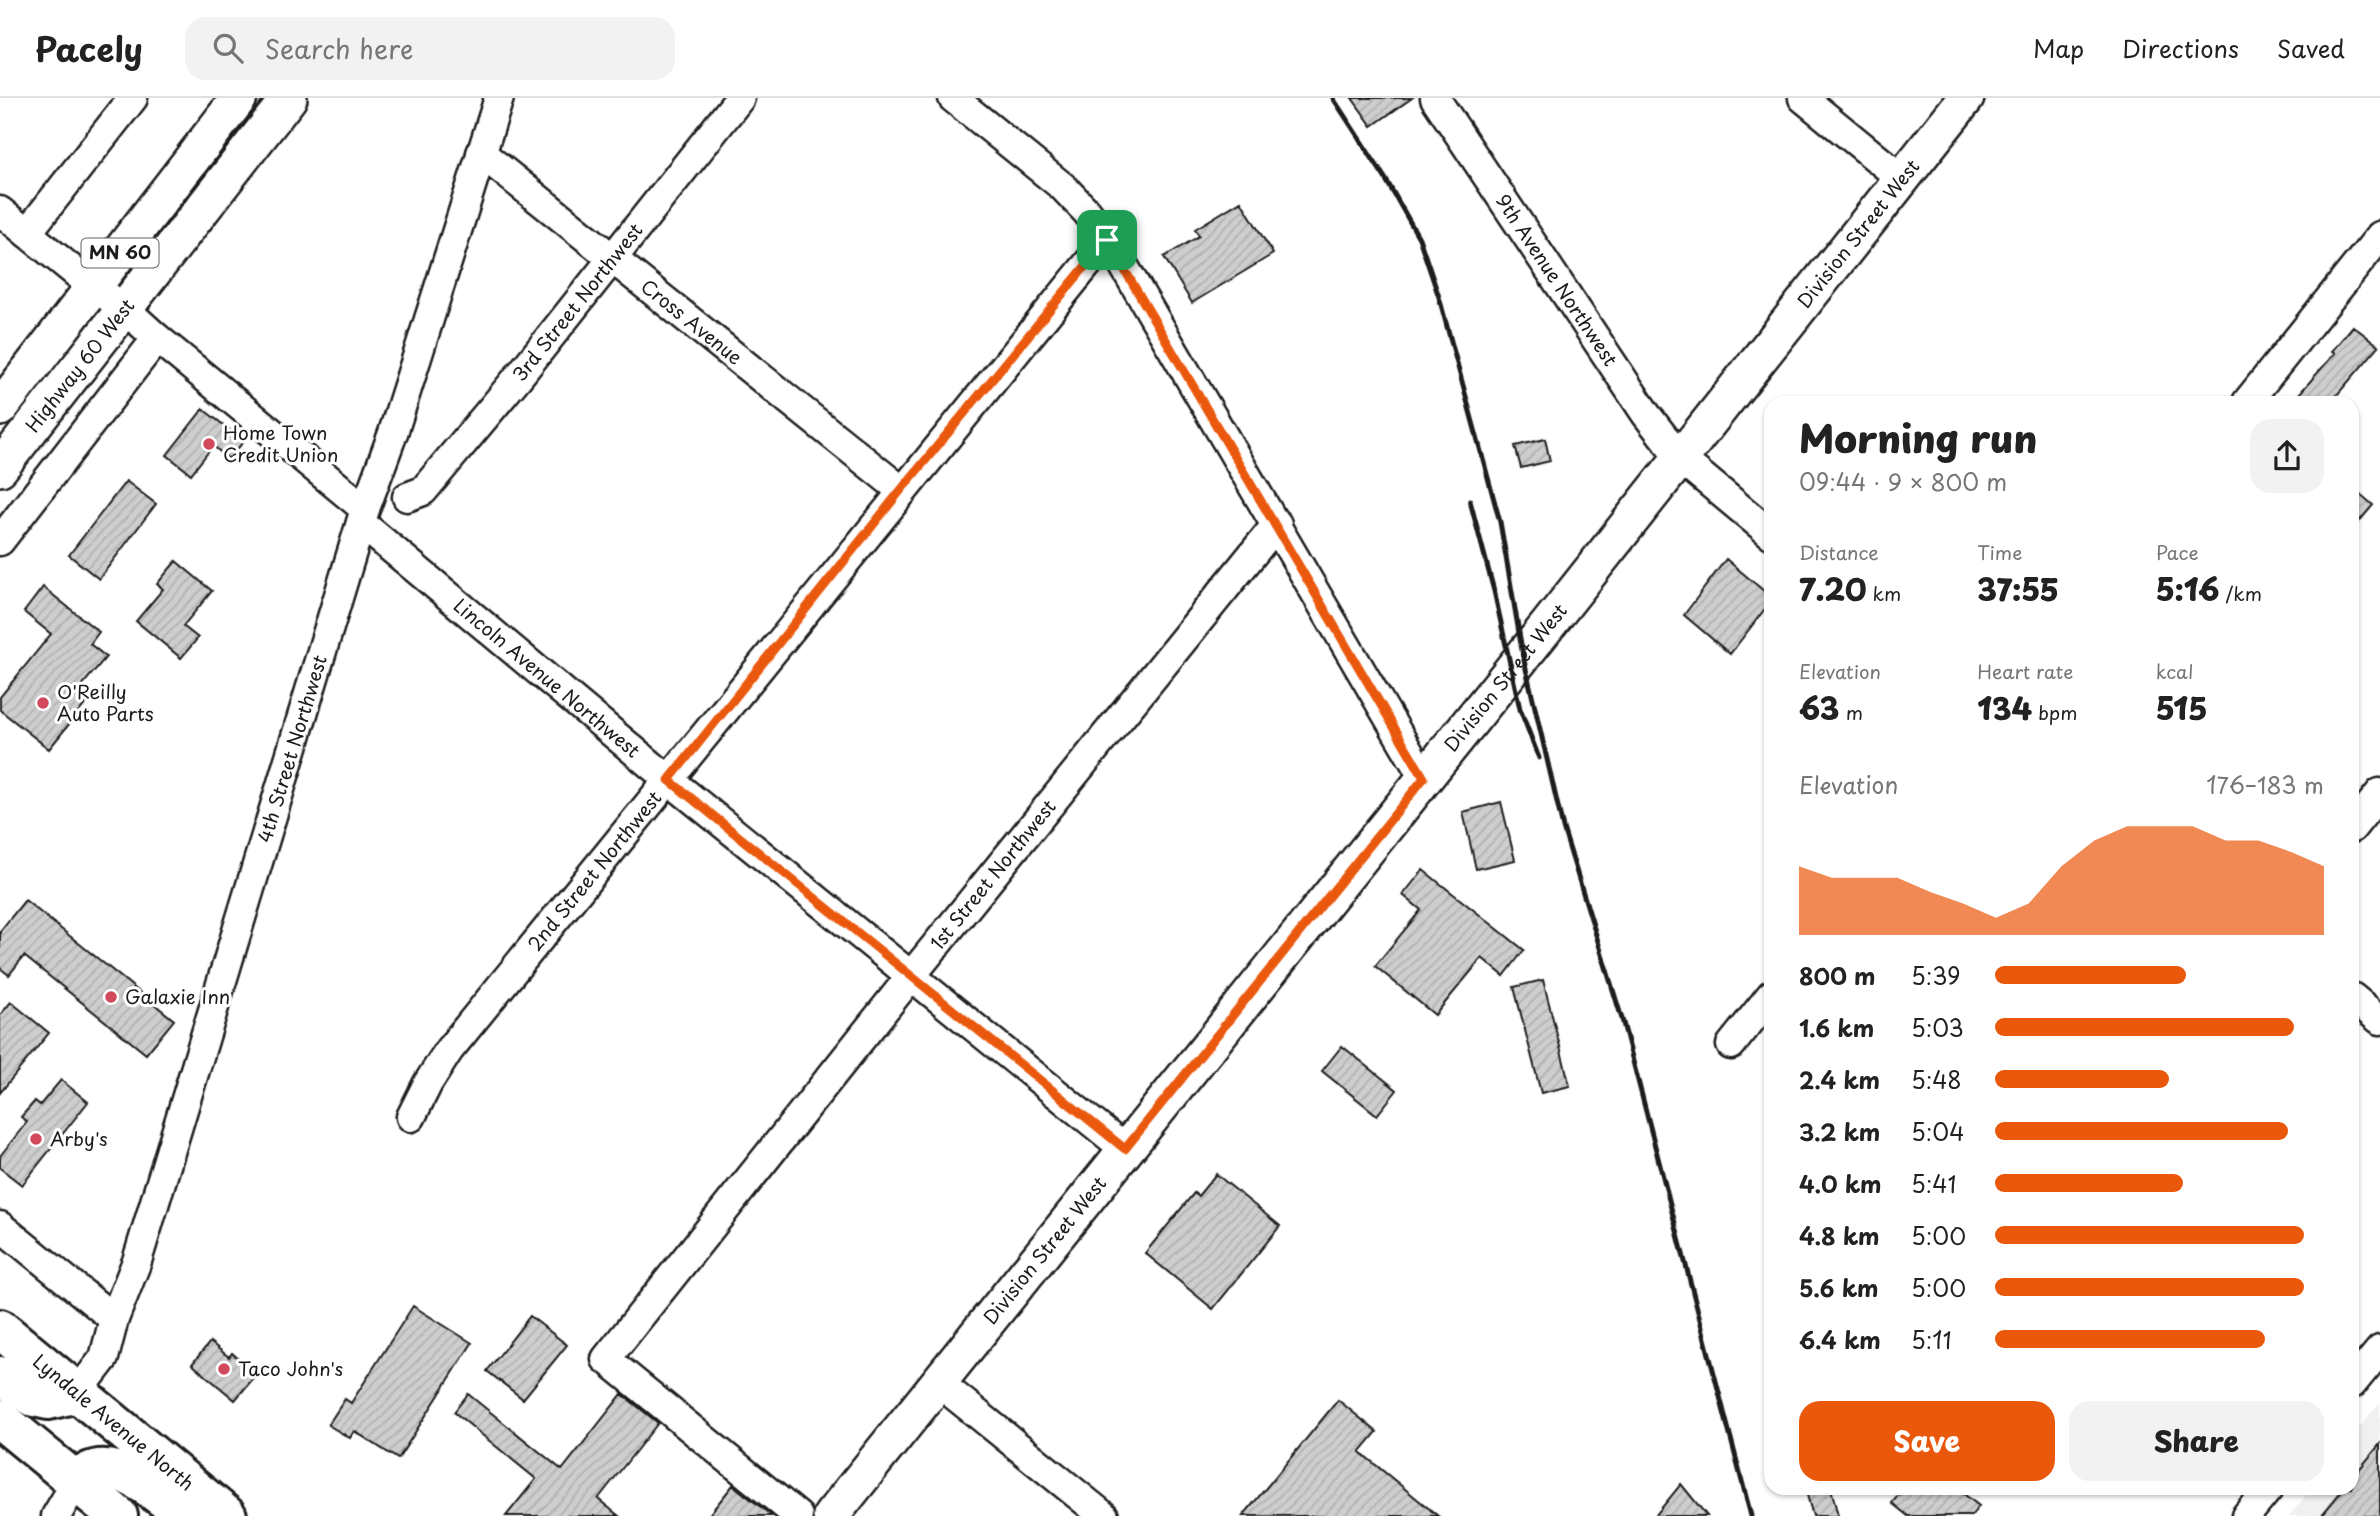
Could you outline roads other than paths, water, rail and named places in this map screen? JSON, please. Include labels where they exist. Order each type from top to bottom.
[{"type":"highway","name":"Lyndale Avenue North","points":[[0,1329],[227,1516]]},
{"type":"highway","points":[[0,1376],[34,1397],[48,1400],[77,1393]]},
{"type":"highway","points":[[0,1419],[118,1516]]},
{"type":"highway","points":[[76,1482],[91,1471],[114,1469],[147,1486],[186,1516]]},
{"type":"main road","name":"Highway 60 West","points":[[0,408],[239,98]]},
{"type":"main road","name":"Highway 60 West","points":[[0,468],[289,98]]},
{"type":"main road","name":"Division Street West","points":[[831,1516],[1681,459],[1966,98]]},
{"type":"street","points":[[27,233],[133,98]]},
{"type":"street","name":"4th Street Northwest","points":[[77,1393],[104,1357],[114,1319],[137,1261],[363,516],[393,433],[499,98]]},
{"type":"street","name":"3rd Street Northwest","points":[[407,496],[423,491],[519,376],[740,98]]},
{"type":"street","points":[[953,98],[1063,187],[1087,212],[1107,240],[1277,524],[1424,778]]},
{"type":"street","name":"9th Avenue Northwest","points":[[1435,98],[1646,414],[1681,459],[1764,528]]},
{"type":"street","points":[[1802,98],[1902,179]]},
{"type":"street","name":"Cross Avenue","points":[[481,153],[901,490]]},
{"type":"street","name":"Lincoln Avenue Northwest","points":[[0,211],[125,309],[669,780],[1125,1149]]},
{"type":"street","points":[[2252,396],[2380,236]]},
{"type":"street","name":"2nd Street Northwest","points":[[411,1117],[449,1050],[901,490],[1107,240]]},
{"type":"street","points":[[0,541],[157,338]]},
{"type":"street","name":"1st Street Northwest","points":[[798,1516],[606,1359],[911,976],[1277,524]]},
{"type":"street","points":[[2359,819],[2380,793]]},
{"type":"street","points":[[2359,1002],[2380,1020]]},
{"type":"street","points":[[1731,1045],[1764,1004]]},
{"type":"street","points":[[0,1226],[114,1319]]},
{"type":"street","points":[[2359,1376],[2380,1350]]},
{"type":"street","points":[[938,1382],[1104,1516]]},
{"type":"street","points":[[56,1516],[76,1482]]},
{"type":"street","points":[[2246,1516],[2263,1495]]},
{"type":"railway","points":[[1333,98],[1385,178],[1419,238],[1439,297],[1500,522],[1523,656],[1563,828],[1622,1019],[1751,1516]]},
{"type":"railway","points":[[1470,501],[1494,591],[1520,709],[1539,758]]},
{"type":"place","name":"Home Town Credit Union","points":[[209,444]]},
{"type":"place","name":"O'Reilly Auto Parts","points":[[43,703]]},
{"type":"place","name":"Galaxie Inn","points":[[111,997]]},
{"type":"place","name":"Arby's","points":[[36,1139]]},
{"type":"place","name":"Taco John's","points":[[224,1369]]}]
